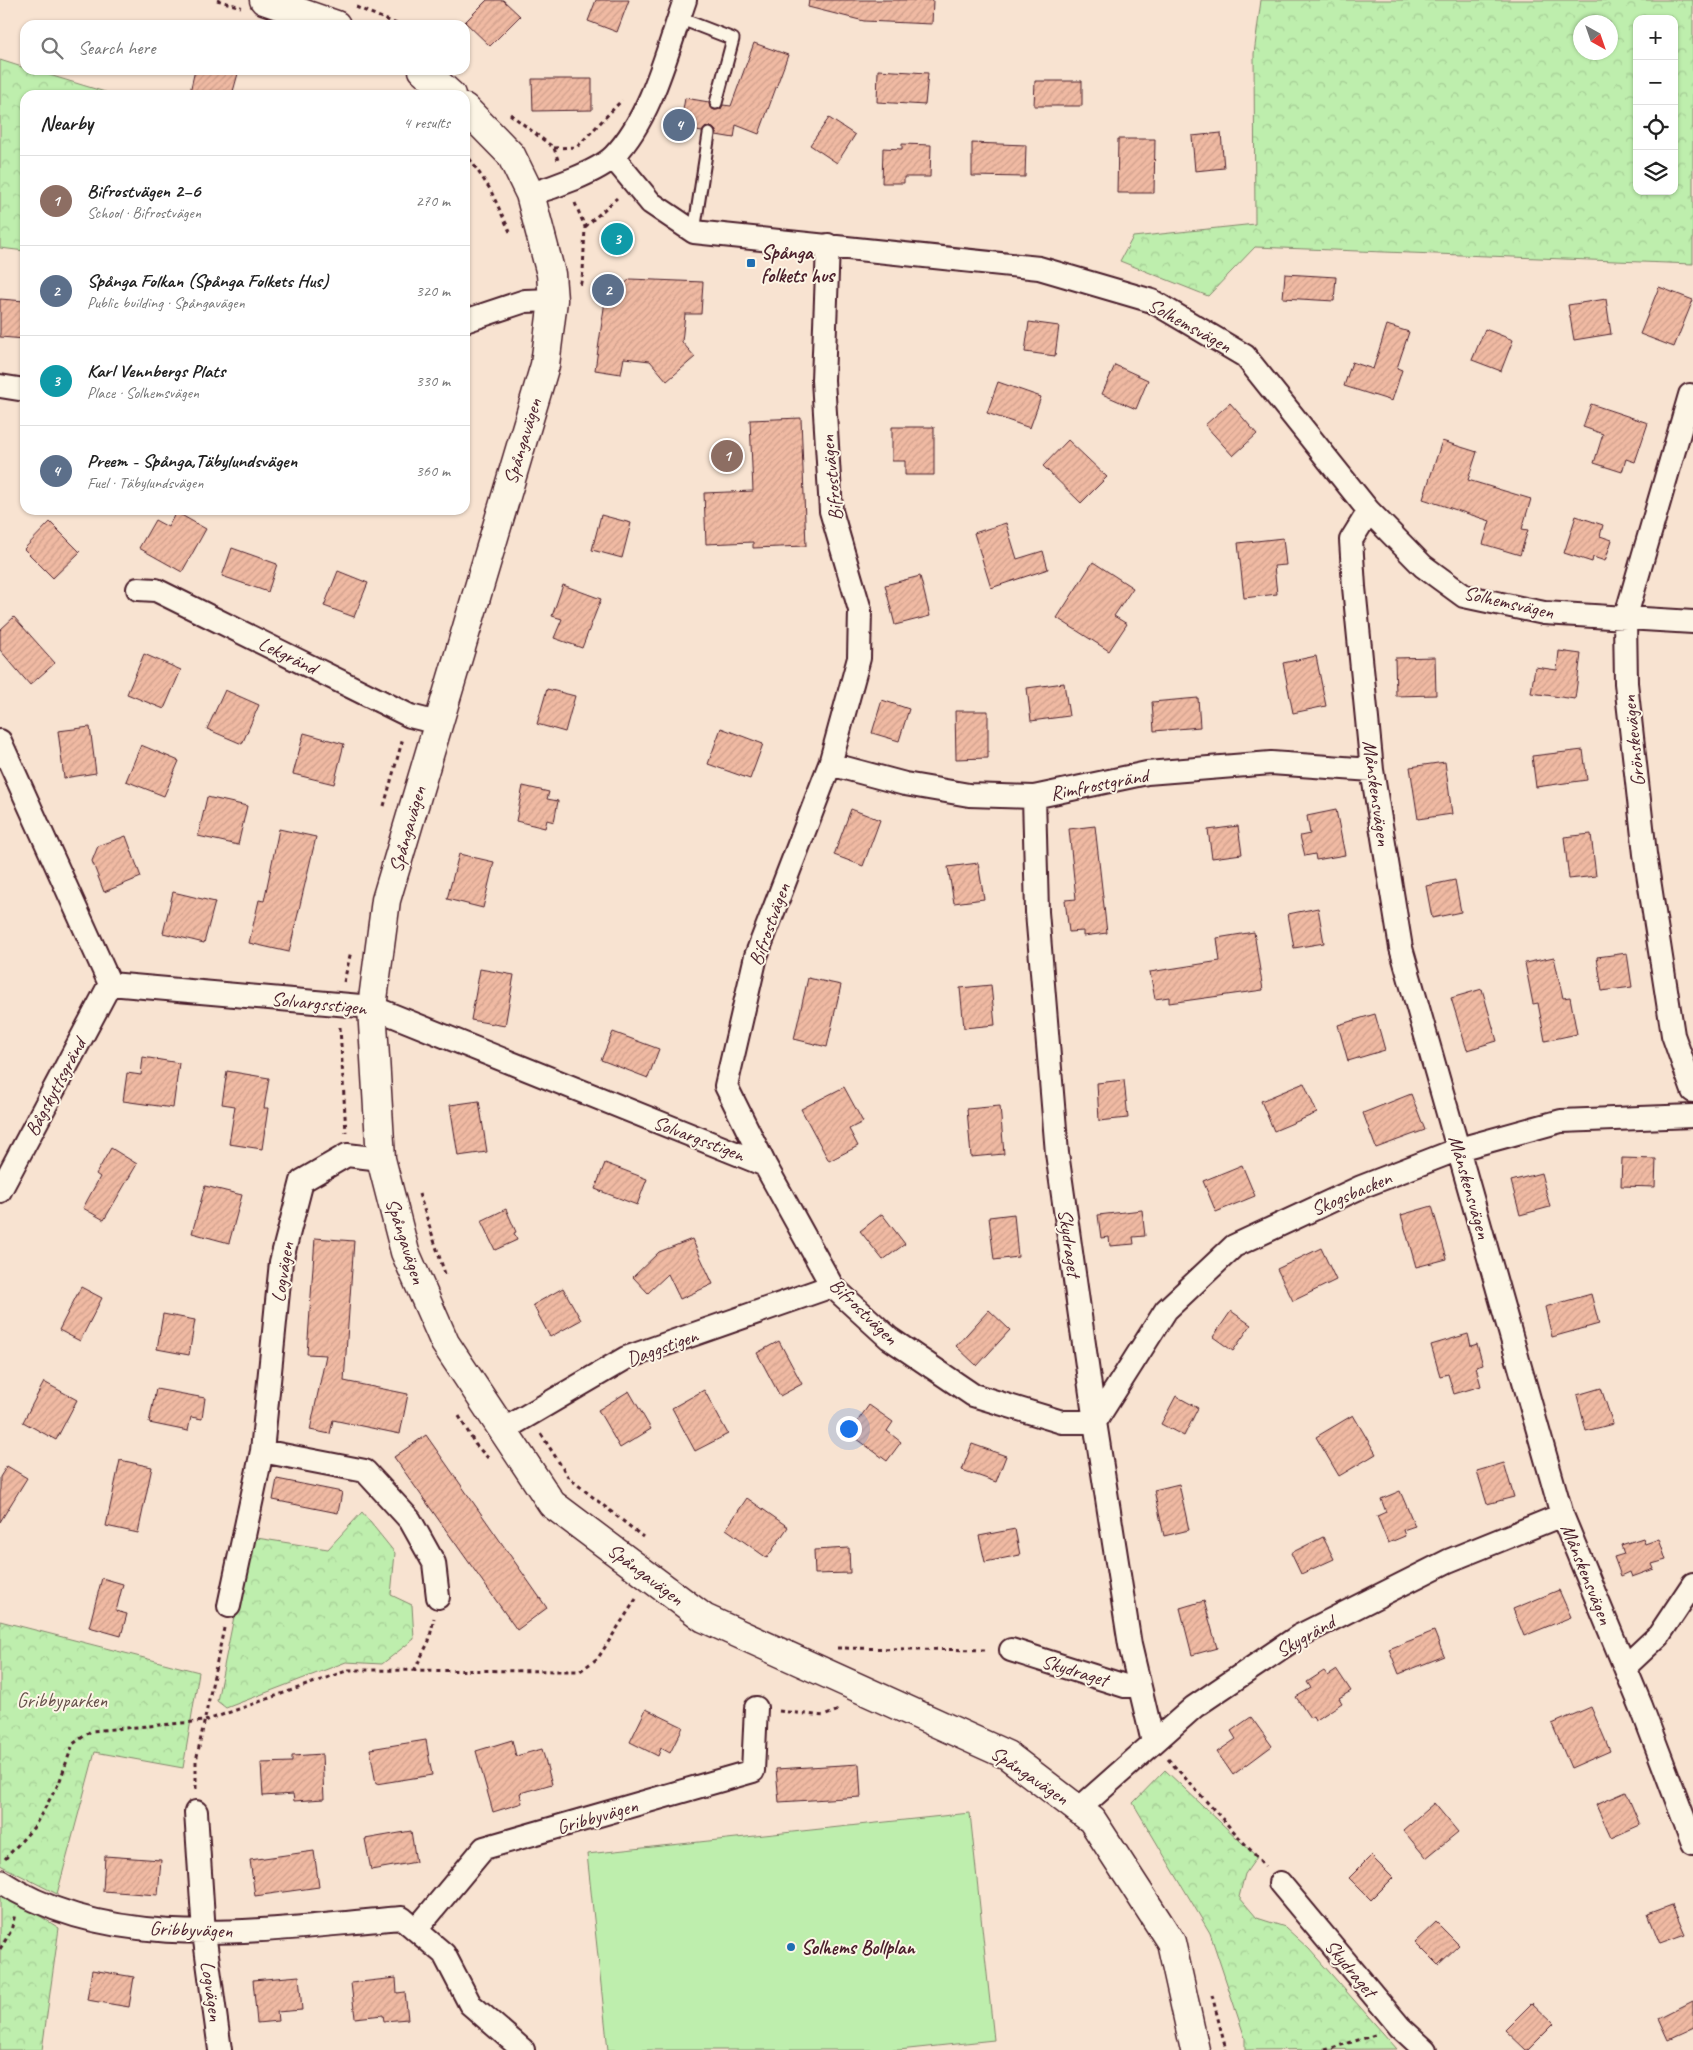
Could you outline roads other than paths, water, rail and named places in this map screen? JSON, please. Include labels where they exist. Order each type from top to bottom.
[{"type":"street","points":[[264,0],[345,16]]},
{"type":"street","points":[[530,194],[565,184],[613,157],[629,135],[653,94],[682,9]]},
{"type":"street","points":[[429,75],[445,90]]},
{"type":"street","name":"Spångavägen","points":[[470,113],[511,155],[530,194],[551,274],[553,300],[544,365],[386,900],[372,1007],[381,1159],[405,1252],[445,1343],[552,1504],[704,1618],[1007,1755],[1080,1808],[1092,1820],[1171,1942],[1195,2050]]},
{"type":"street","name":"Solhemsvägen","points":[[613,157],[651,203],[694,232],[1039,268],[1152,300],[1245,356],[1369,511],[1423,566],[1464,596],[1544,613],[1693,622]]},
{"type":"street","name":"Bifrostvägen","points":[[828,245],[823,380],[831,511],[860,610],[858,658],[830,764],[756,956],[726,1086],[765,1165],[832,1286],[889,1338],[973,1395],[1062,1422],[1095,1422]]},
{"type":"street","points":[[470,319],[525,301],[553,300]]},
{"type":"street","points":[[0,386],[20,389]]},
{"type":"street","name":"Grönskevägen","points":[[1690,395],[1625,619],[1626,683],[1645,854],[1673,1035],[1693,1091]]},
{"type":"street","name":"Månskensvägen","points":[[1369,511],[1351,540],[1372,770],[1400,948],[1459,1149],[1562,1516],[1625,1667],[1693,1843]]},
{"type":"street","name":"Lekgränd","points":[[138,589],[156,590],[410,716],[438,723]]},
{"type":"street","points":[[0,741],[37,819],[110,984]]},
{"type":"street","name":"Rimfrostgränd","points":[[830,764],[905,784],[969,795],[1034,797],[1147,773],[1271,763],[1372,770]]},
{"type":"street","name":"Skydraget","points":[[1034,797],[1036,912],[1057,1153],[1095,1422],[1130,1645],[1153,1742]]},
{"type":"street","name":"Solvargsstigen","points":[[110,984],[372,1007],[765,1165]]},
{"type":"street","name":"Bågskyttsgränd","points":[[0,1191],[110,984]]},
{"type":"street","name":"Skogsbacken","points":[[1095,1422],[1166,1310],[1234,1246],[1361,1187],[1459,1149],[1561,1122],[1693,1116]]},
{"type":"street","name":"Logvägen","points":[[229,1606],[262,1451],[281,1262],[302,1181],[347,1155],[381,1159]]},
{"type":"street","name":"Daggstigen","points":[[503,1430],[626,1358],[832,1286]]},
{"type":"street","points":[[262,1451],[365,1471],[410,1520],[434,1563],[438,1597]]},
{"type":"street","name":"Skygränd","points":[[1080,1808],[1194,1707],[1299,1636],[1448,1561],[1562,1516]]},
{"type":"street","points":[[1625,1667],[1660,1634],[1693,1584]]},
{"type":"street","name":"Skydraget","points":[[1011,1650],[1125,1686],[1139,1685]]},
{"type":"street","name":"Gribbyvägen","points":[[416,1930],[484,1848],[753,1771],[756,1708]]},
{"type":"street","name":"Logvägen","points":[[196,1812],[204,1934],[220,2050]]},
{"type":"street","name":"Gribbyvägen","points":[[0,1881],[20,1894],[61,1910],[115,1924],[204,1934],[402,1918],[444,1954],[470,2004],[523,2050]]},
{"type":"street","name":"Skydraget","points":[[1280,1883],[1400,2027],[1425,2050]]},
{"type":"lane","points":[[682,9],[733,39],[716,103]]},
{"type":"lane","points":[[694,232],[709,134]]},
{"type":"place","name":"Preem - Spånga,Täbylundsvägen","points":[[679,125]]},
{"type":"place","name":"Karl Vennbergs Plats","points":[[617,239]]},
{"type":"place","name":"Spånga folkets hus","points":[[751,263]]},
{"type":"place","name":"Spånga Folkan (Spånga Folkets Hus)","points":[[608,290]]},
{"type":"place","name":"Bifrostvägen 2–6","points":[[727,456]]},
{"type":"place","name":"Solhems Bollplan","points":[[791,1947]]},
{"type":"park label","name":"Gribbyparken","points":[[62,1700]]}]
